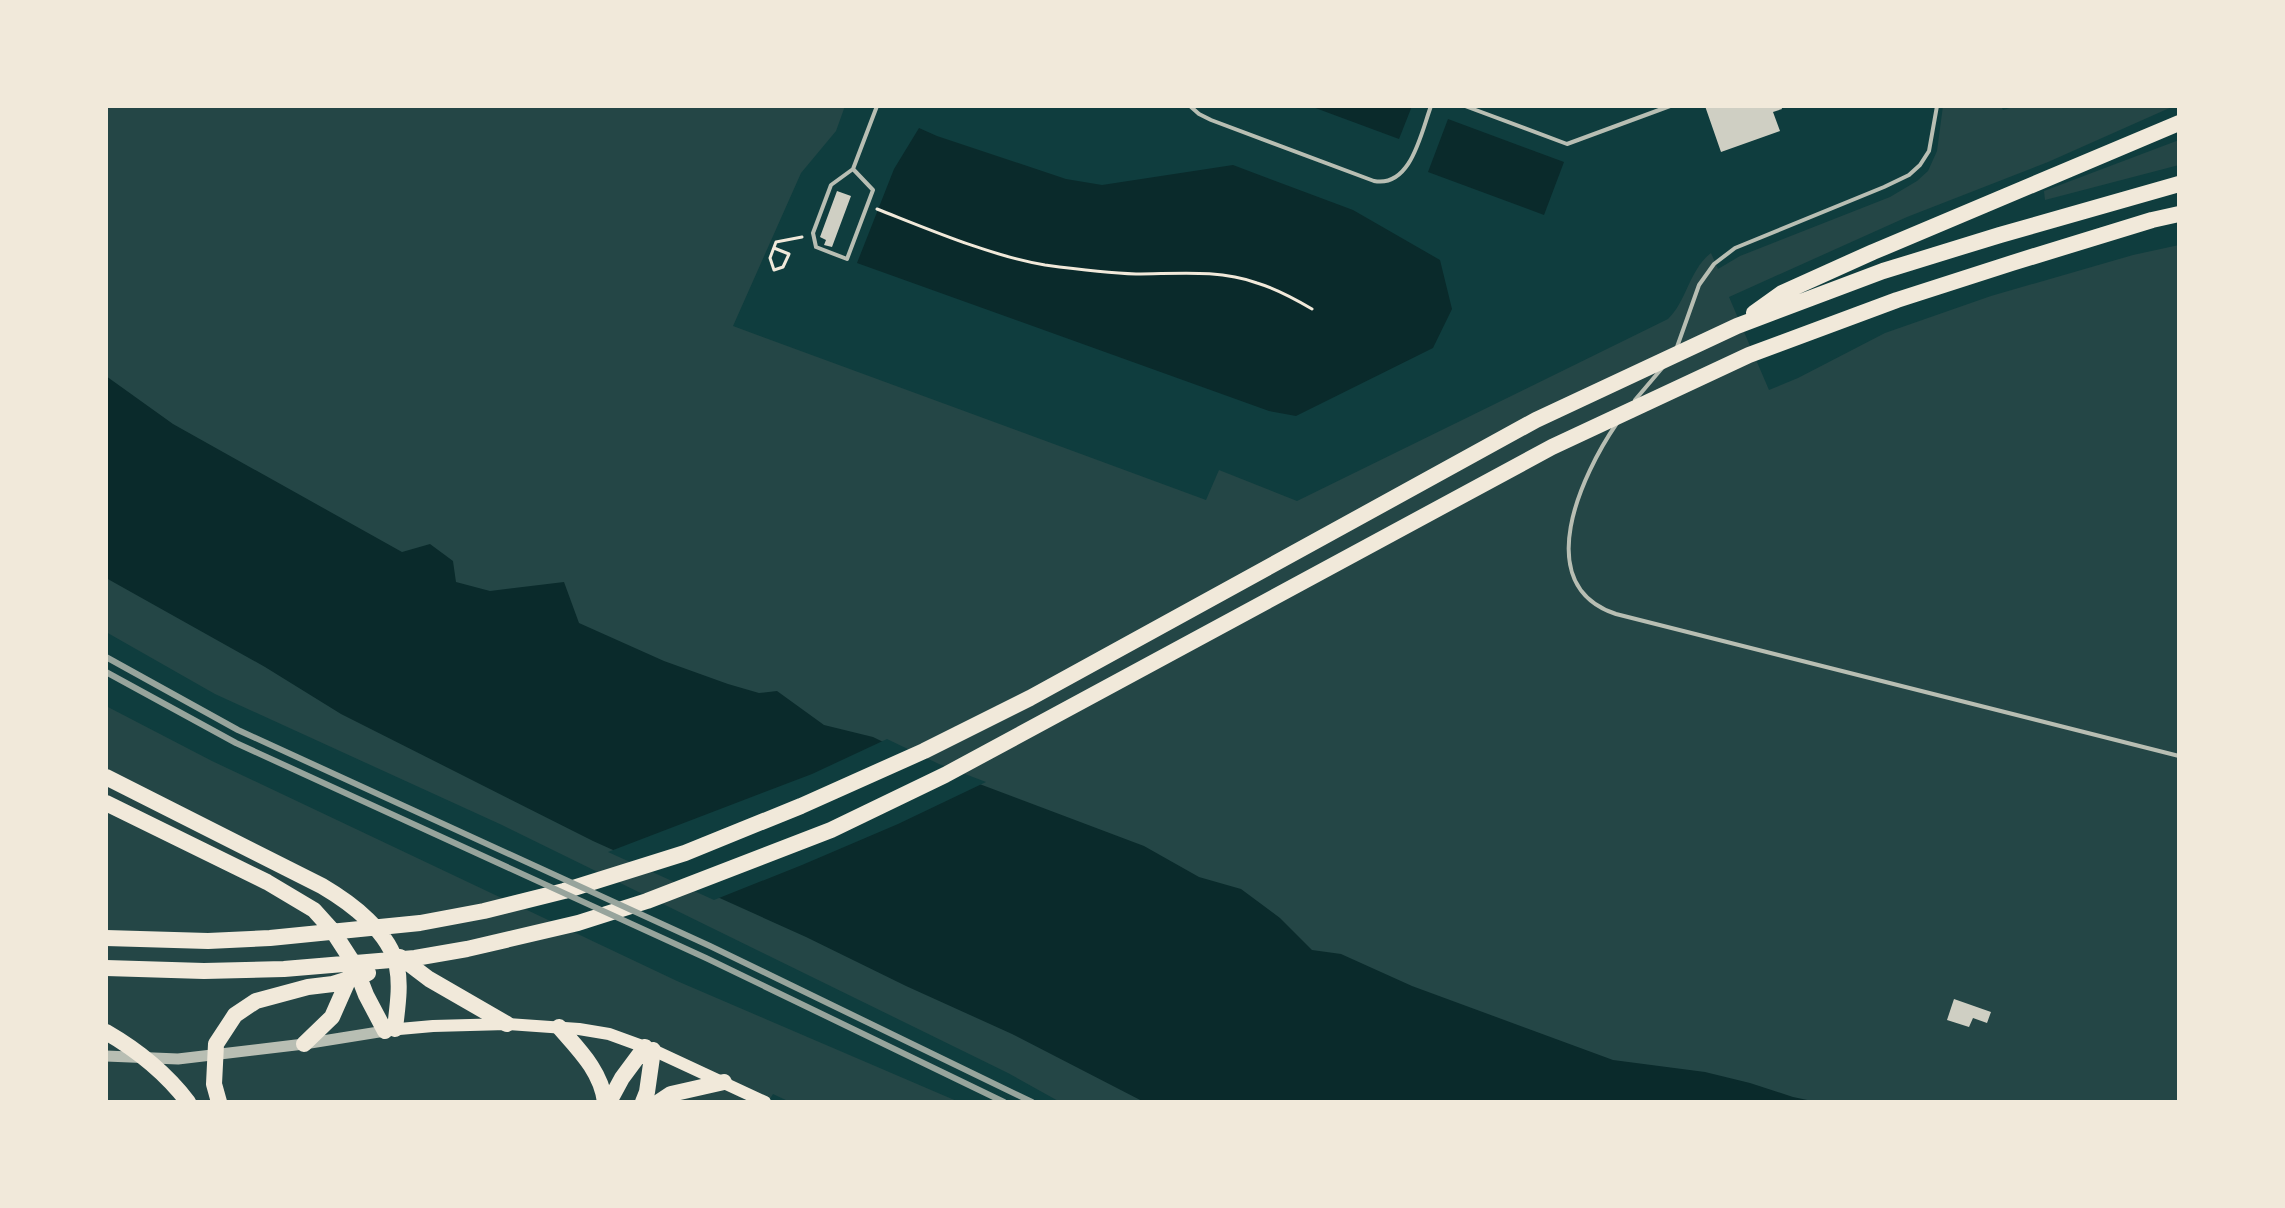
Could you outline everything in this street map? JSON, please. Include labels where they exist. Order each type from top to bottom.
[{"type":"highway","points":[[1737,326],[1782,293],[2179,123]]},
{"type":"highway","points":[[106,936],[208,941],[420,923],[564,891],[685,853],[924,751],[1030,698],[1536,420],[1737,326],[1883,271],[2179,184]]},
{"type":"highway","points":[[106,968],[204,971],[284,969],[415,958],[578,923],[647,901],[831,830],[971,762],[1552,447],[1749,355],[1897,300],[2152,220],[2179,217]]},
{"type":"highway","points":[[106,777],[341,897],[393,951],[429,979],[507,1024]]},
{"type":"highway","points":[[106,803],[267,882],[314,910],[332,930],[354,964],[366,995],[390,1030]]},
{"type":"highway","points":[[390,1030],[399,989],[393,951]]},
{"type":"highway","points":[[219,1102],[214,1084],[216,1044],[235,1015],[256,1001],[308,987],[333,984],[415,958]]},
{"type":"highway","points":[[304,1044],[332,1017],[354,964]]},
{"type":"highway","points":[[559,1027],[596,1073],[607,1102]]},
{"type":"highway","points":[[106,1032],[160,1069],[184,1097]]},
{"type":"highway","points":[[607,1102],[622,1078],[649,1049]]},
{"type":"highway","points":[[643,1102],[647,1092],[649,1049]]},
{"type":"highway","points":[[659,1102],[671,1094],[724,1082]]},
{"type":"main road","points":[[390,1030],[507,1024],[609,1034],[765,1102]]},
{"type":"street","points":[[106,1056],[178,1059],[390,1030]]},
{"type":"lane","points":[[853,169],[873,190],[847,259],[816,247],[813,233],[831,185],[853,169],[877,106]]},
{"type":"lane","points":[[1190,106],[1211,120],[1384,183],[1405,171],[1431,106]]},
{"type":"lane","points":[[1465,106],[1567,144],[1670,106]]},
{"type":"lane","points":[[1937,106],[1929,151],[1909,175],[1735,248],[1722,256],[1706,273],[1674,351],[1615,426],[1596,458],[1578,502],[1568,547],[1572,576],[1579,590],[1592,603],[1616,614],[2179,756]]},
{"type":"path","points":[[868,205],[1006,256],[1085,270],[1229,276],[1255,282],[1312,309]]},
{"type":"path","points":[[774,248],[789,254],[783,267],[774,270],[770,258],[776,242],[807,236]]},
{"type":"shaded area","points":[[106,106],[845,106],[836,131],[801,173],[733,326],[1206,500],[1219,470],[1297,501],[1668,319],[1698,268],[1711,253],[1718,269],[1740,256],[1890,197],[1917,181],[1928,171],[1937,151],[1943,106],[2001,106],[2003,110],[2017,106],[2174,106],[2048,162],[1907,217],[1729,297],[1769,390],[1885,333],[1991,296],[2179,245],[2179,1102],[1060,1102],[1008,1073],[502,825],[215,694],[106,632]]},
{"type":"shaded area","points":[[1310,106],[1412,106],[1399,139]]},
{"type":"shaded area","points":[[1448,119],[1564,162],[1544,215],[1428,172]]},
{"type":"shaded area","points":[[919,128],[1066,179],[1102,185],[1233,165],[1353,210],[1440,260],[1452,309],[1433,348],[1296,416],[1269,411],[857,263],[894,169]]},
{"type":"shaded area","points":[[2179,140],[2179,165],[2045,200],[2044,191]]},
{"type":"shaded area","points":[[106,376],[173,424],[402,552],[430,544],[453,561],[456,582],[490,591],[564,582],[579,623],[664,661],[728,684],[759,693],[777,691],[824,725],[873,737],[937,768],[1144,846],[1199,877],[1241,889],[1280,918],[1312,950],[1341,954],[1412,986],[1613,1060],[1705,1072],[1817,1102],[1144,1102],[1012,1034],[593,841],[341,714],[265,667],[106,578]]},
{"type":"shaded area","points":[[106,706],[212,761],[677,981],[959,1102],[790,1102],[773,1094],[768,1102],[106,1102]]},
{"type":"pier","points":[[887,739],[986,782],[898,824],[714,900],[608,852],[812,774]]},
{"type":"building","points":[[1705,106],[1781,106],[1782,109],[1773,112],[1780,131],[1721,152]]},
{"type":"building","points":[[837,191],[851,196],[832,247],[824,245],[826,240],[820,237]]},
{"type":"building","points":[[1954,999],[1991,1012],[1987,1023],[1973,1018],[1969,1027],[1947,1020]]},
{"type":"railway","points":[[106,657],[238,730],[710,946],[1032,1102]]},
{"type":"railway","points":[[106,672],[236,743],[706,958],[1004,1102]]}]
